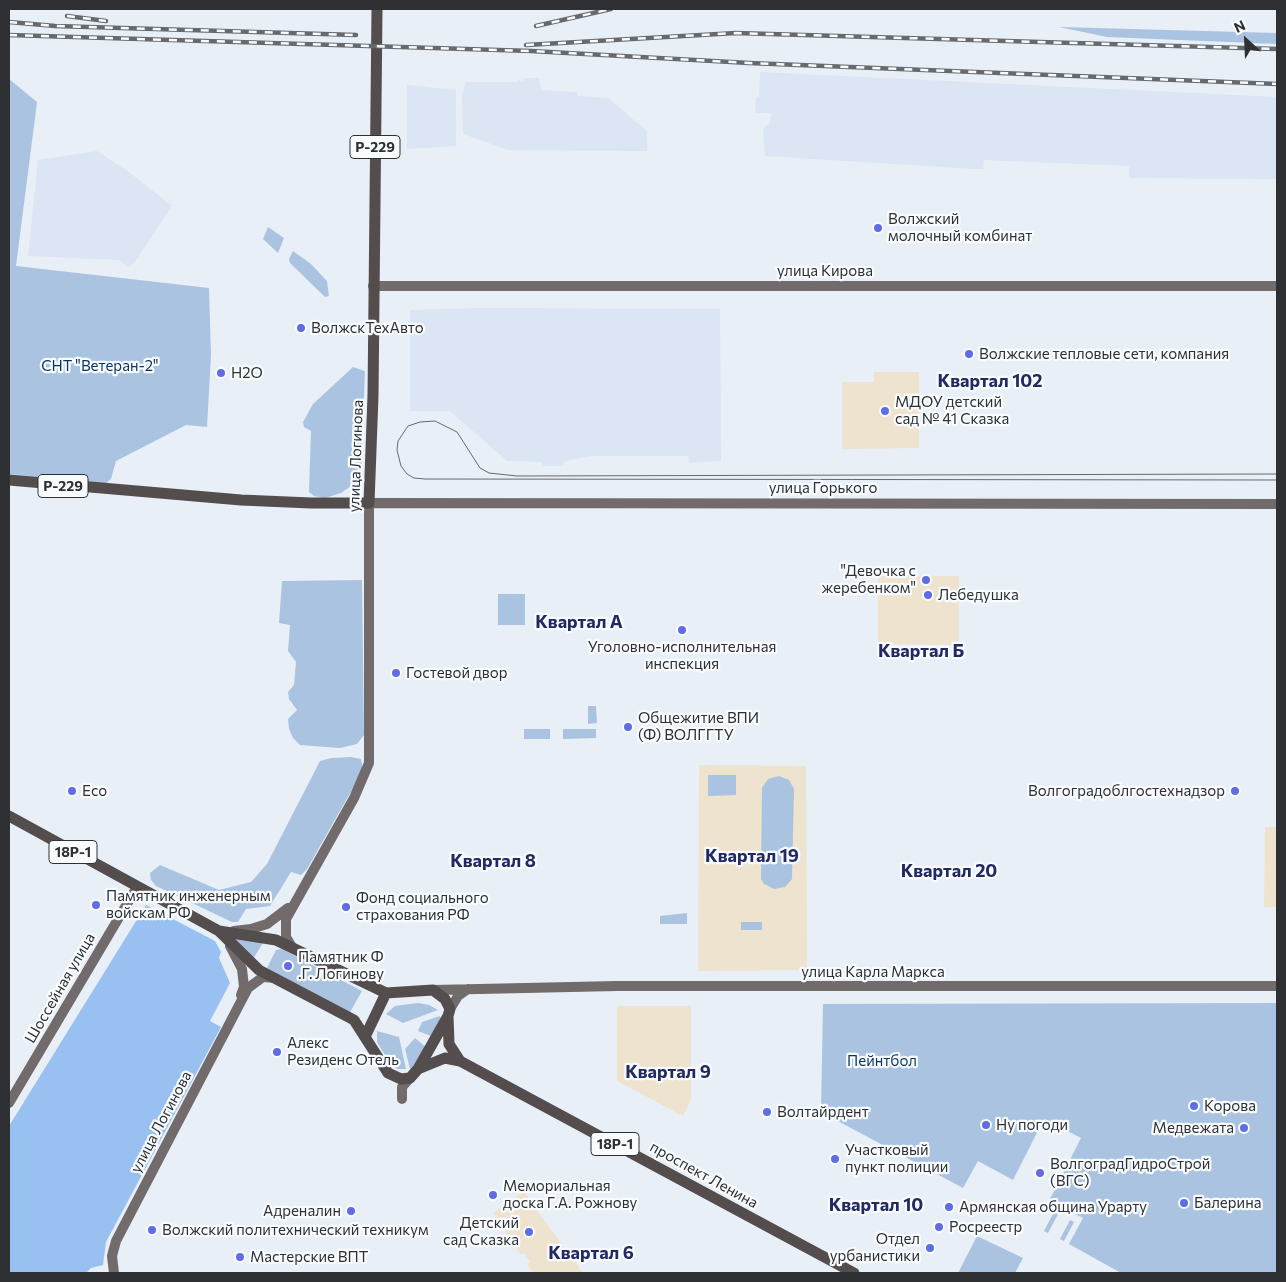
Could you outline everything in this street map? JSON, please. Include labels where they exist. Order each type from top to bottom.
[{"type":"main road","name":"улица Логинова","points":[[369,503],[373,396],[377,9]]},
{"type":"main road","name":"Р-229","points":[[9,480],[241,500],[311,504],[369,503]]},
{"type":"main road","name":"18Р-1","points":[[9,816],[219,931],[259,970],[354,1020],[365,1037]]},
{"type":"main road","name":"18Р-1","points":[[219,931],[276,940],[386,994]]},
{"type":"main road","points":[[447,1016],[418,1069],[410,1078],[401,1080],[388,1073],[365,1037],[386,994],[433,990],[445,999],[447,1016],[449,1044],[460,1061]]},
{"type":"main road","name":"проспект Ленина","points":[[418,1069],[445,1058],[460,1061],[854,1273]]},
{"type":"street","name":"улица Кирова","points":[[373,286],[1277,286]]},
{"type":"street","name":"улица Горького","points":[[369,503],[1277,504]]},
{"type":"street","name":"улица Логинова","points":[[303,887],[354,798],[369,763],[369,503]]},
{"type":"street","name":"Шоссейная улица","points":[[9,1103],[137,887]]},
{"type":"street","points":[[219,931],[251,929],[272,922],[287,910],[303,887]]},
{"type":"street","points":[[292,947],[286,936],[286,919],[303,887]]},
{"type":"street","points":[[219,931],[238,958],[243,976],[244,986],[232,1018]]},
{"type":"street","name":"улица Логинова","points":[[114,1273],[112,1256],[116,1241],[248,988],[263,977],[275,978]]},
{"type":"street","name":"улица Карла Маркса","points":[[433,990],[618,986],[1277,986]]},
{"type":"street","points":[[447,1016],[458,996],[469,989]]},
{"type":"street","points":[[402,1099],[402,1087],[410,1078]]},
{"type":"shaded area","points":[[760,72],[1277,97],[1277,179],[1129,178],[1129,166],[984,160],[983,169],[975,169],[765,156],[763,129],[770,123],[771,113],[755,113],[756,97],[759,97]]},
{"type":"shaded area","points":[[524,78],[539,78],[541,90],[577,92],[577,96],[608,98],[647,131],[647,151],[508,150],[463,134],[462,95],[466,82],[518,82],[518,80],[524,81]]},
{"type":"shaded area","points":[[407,85],[456,90],[456,146],[407,149]]},
{"type":"shaded area","points":[[97,151],[129,172],[172,206],[135,262],[129,267],[119,260],[28,256],[38,160]]},
{"type":"shaded area","points":[[479,308],[720,309],[721,461],[689,463],[688,456],[592,456],[564,461],[563,466],[543,466],[542,462],[507,461],[450,411],[410,411],[410,310]]},
{"type":"shaded area","points":[[874,372],[919,372],[919,448],[842,449],[842,382],[874,382]]},
{"type":"shaded area","points":[[878,576],[959,576],[959,645],[878,644]]},
{"type":"shaded area","points":[[699,765],[806,766],[807,970],[698,971]]},
{"type":"shaded area","points":[[1265,827],[1277,827],[1277,907],[1264,907]]},
{"type":"shaded area","points":[[146,905],[215,941],[221,952],[219,958],[230,983],[210,1021],[221,1027],[106,1242],[103,1265],[91,1268],[86,1273],[9,1273],[9,1126]]},
{"type":"shaded area","points":[[617,1006],[691,1006],[691,1100],[683,1116],[617,1081]]},
{"type":"shaded area","name":"Детский сад Сказка","points":[[524,1191],[583,1273],[533,1273],[527,1264],[530,1262],[524,1253],[521,1255],[493,1213]]},
{"type":"green space","points":[[1059,27],[1277,33],[1277,44],[1107,37]]},
{"type":"green space","name":"СНТ \"Ветеран-2\"","points":[[9,79],[37,102],[16,266],[209,288],[211,355],[207,427],[186,425],[116,461],[111,479],[105,484],[9,474]]},
{"type":"green space","points":[[268,227],[284,238],[278,253],[263,239]]},
{"type":"green space","points":[[293,251],[311,264],[327,281],[329,296],[325,297],[290,263],[289,259]]},
{"type":"green space","points":[[353,367],[365,371],[361,473],[354,484],[341,493],[325,498],[314,496],[309,492],[311,431],[304,427],[303,422],[313,404]]},
{"type":"green space","points":[[362,580],[364,735],[357,744],[340,748],[300,745],[293,738],[289,729],[288,719],[297,710],[289,699],[288,692],[294,685],[296,662],[288,651],[290,625],[279,623],[282,581]]},
{"type":"green space","points":[[498,594],[525,594],[525,625],[498,625]]},
{"type":"green space","points":[[588,706],[596,706],[597,723],[588,724]]},
{"type":"green space","points":[[524,729],[550,729],[550,739],[524,739]]},
{"type":"green space","points":[[563,729],[596,729],[596,738],[563,739]]},
{"type":"green space","points":[[351,757],[361,759],[362,771],[349,795],[307,869],[301,875],[291,872],[270,906],[246,909],[238,922],[232,922],[156,886],[151,880],[150,873],[160,865],[219,890],[251,882],[267,864],[320,761],[331,758]]},
{"type":"green space","points":[[708,775],[736,775],[736,795],[708,796]]},
{"type":"green space","points":[[779,776],[789,780],[794,789],[792,879],[785,887],[774,889],[764,884],[761,879],[762,788],[768,779]]},
{"type":"green space","points":[[687,913],[687,924],[660,924],[660,916]]},
{"type":"green space","points":[[741,922],[762,922],[762,930],[741,930]]},
{"type":"green space","points":[[226,936],[263,943],[253,959]]},
{"type":"green space","points":[[282,949],[362,991],[349,1014],[267,968],[276,950]]},
{"type":"green space","points":[[418,1003],[429,1005],[438,1010],[403,1023],[386,1014],[395,1006]]},
{"type":"green space","name":"Пейнтбол","points":[[1277,1003],[1277,1273],[1121,1273],[1069,1244],[1083,1218],[1049,1201],[1081,1138],[1044,1119],[1013,1180],[978,1161],[963,1188],[821,1112],[823,1004]]},
{"type":"green space","points":[[440,1016],[441,1019],[436,1038],[418,1031],[422,1022]]},
{"type":"green space","points":[[377,1031],[399,1037],[406,1069],[397,1069],[389,1062],[377,1042]]},
{"type":"green space","points":[[415,1038],[428,1049],[418,1066],[410,1069],[405,1049]]},
{"type":"green space","points":[[1054,1212],[1058,1214],[1048,1233],[1044,1231]]},
{"type":"green space","points":[[1070,1220],[1074,1222],[1064,1241],[1060,1239]]},
{"type":"green space","points":[[977,1236],[1023,1258],[1015,1273],[958,1273]]},
{"type":"tram line","points":[[1277,474],[517,476],[489,473],[480,468],[457,432],[435,421],[420,422],[408,426],[398,441],[397,450],[401,466],[407,474],[414,478],[425,479],[1277,480]]},
{"type":"railway","points":[[536,26],[611,9]]},
{"type":"railway","points":[[67,16],[106,21]]},
{"type":"railway","points":[[9,22],[55,26],[356,35]]},
{"type":"railway","points":[[526,45],[736,33],[1277,49]]},
{"type":"railway","points":[[9,35],[531,51],[749,63],[1277,84]]},
{"type":"place","name":"Волжский молочный комбинат","points":[[878,228]]},
{"type":"place","name":"ВолжскТехАвто","points":[[301,328]]},
{"type":"place","name":"Волжские тепловые сети, компания","points":[[969,354]]},
{"type":"place","name":"H2O","points":[[221,373]]},
{"type":"place","name":"МДОУ детский сад № 41 Сказка","points":[[885,411]]},
{"type":"place","name":"\"Девочка с жеребенком\"","points":[[926,580]]},
{"type":"place","name":"Лебедушка","points":[[928,595]]},
{"type":"place","name":"Уголовно-исполнительная инспекция","points":[[682,630]]},
{"type":"place","name":"Гостевой двор","points":[[396,673]]},
{"type":"place","name":"Общежитие ВПИ (Ф) ВОЛГГТУ","points":[[628,727]]},
{"type":"place","name":"Eco","points":[[72,791]]},
{"type":"place","name":"Волгоградоблгостехнадзор","points":[[1235,791]]},
{"type":"place","name":"Памятник инженерным войскам РФ","points":[[96,905]]},
{"type":"place","name":"Фонд социального страхования РФ","points":[[346,907]]},
{"type":"place","name":"Памятник Ф .Г. Логинову","points":[[288,966]]},
{"type":"place","name":"Алекс Резиденс Отель","points":[[277,1052]]},
{"type":"place","name":"Корова","points":[[1194,1106]]},
{"type":"place","name":"Волтайрдент","points":[[767,1112]]},
{"type":"place","name":"Ну погоди","points":[[986,1125]]},
{"type":"place","name":"Медвежата","points":[[1244,1128]]},
{"type":"place","name":"Участковый пункт полиции","points":[[835,1159]]},
{"type":"place","name":"ВолгоградГидроСтрой (ВГС)","points":[[1040,1173]]},
{"type":"place","name":"Мемориальная доска Г.А. Рожнову","points":[[493,1195]]},
{"type":"place","name":"Балерина","points":[[1184,1203]]},
{"type":"place","name":"Армянская община Урарту","points":[[949,1207]]},
{"type":"place","name":"Адреналин","points":[[351,1211]]},
{"type":"place","name":"Росреестр","points":[[939,1227]]},
{"type":"place","name":"Волжский политехнический техникум","points":[[152,1230]]},
{"type":"place","name":"Детский сад Сказка","points":[[529,1232]]},
{"type":"place","name":"Отдел урбанистики","points":[[930,1248]]},
{"type":"place","name":"Мастерские ВПТ","points":[[240,1257]]},
{"type":"district","name":"Квартал 102","points":[[990,381]]},
{"type":"district","name":"Квартал А","points":[[579,622]]},
{"type":"district","name":"Квартал Б","points":[[921,651]]},
{"type":"district","name":"Квартал 19","points":[[752,856]]},
{"type":"district","name":"Квартал 8","points":[[493,861]]},
{"type":"district","name":"Квартал 20","points":[[949,871]]},
{"type":"district","name":"Квартал 9","points":[[668,1072]]},
{"type":"district","name":"Квартал 10","points":[[876,1205]]},
{"type":"district","name":"Квартал 6","points":[[591,1253]]}]
